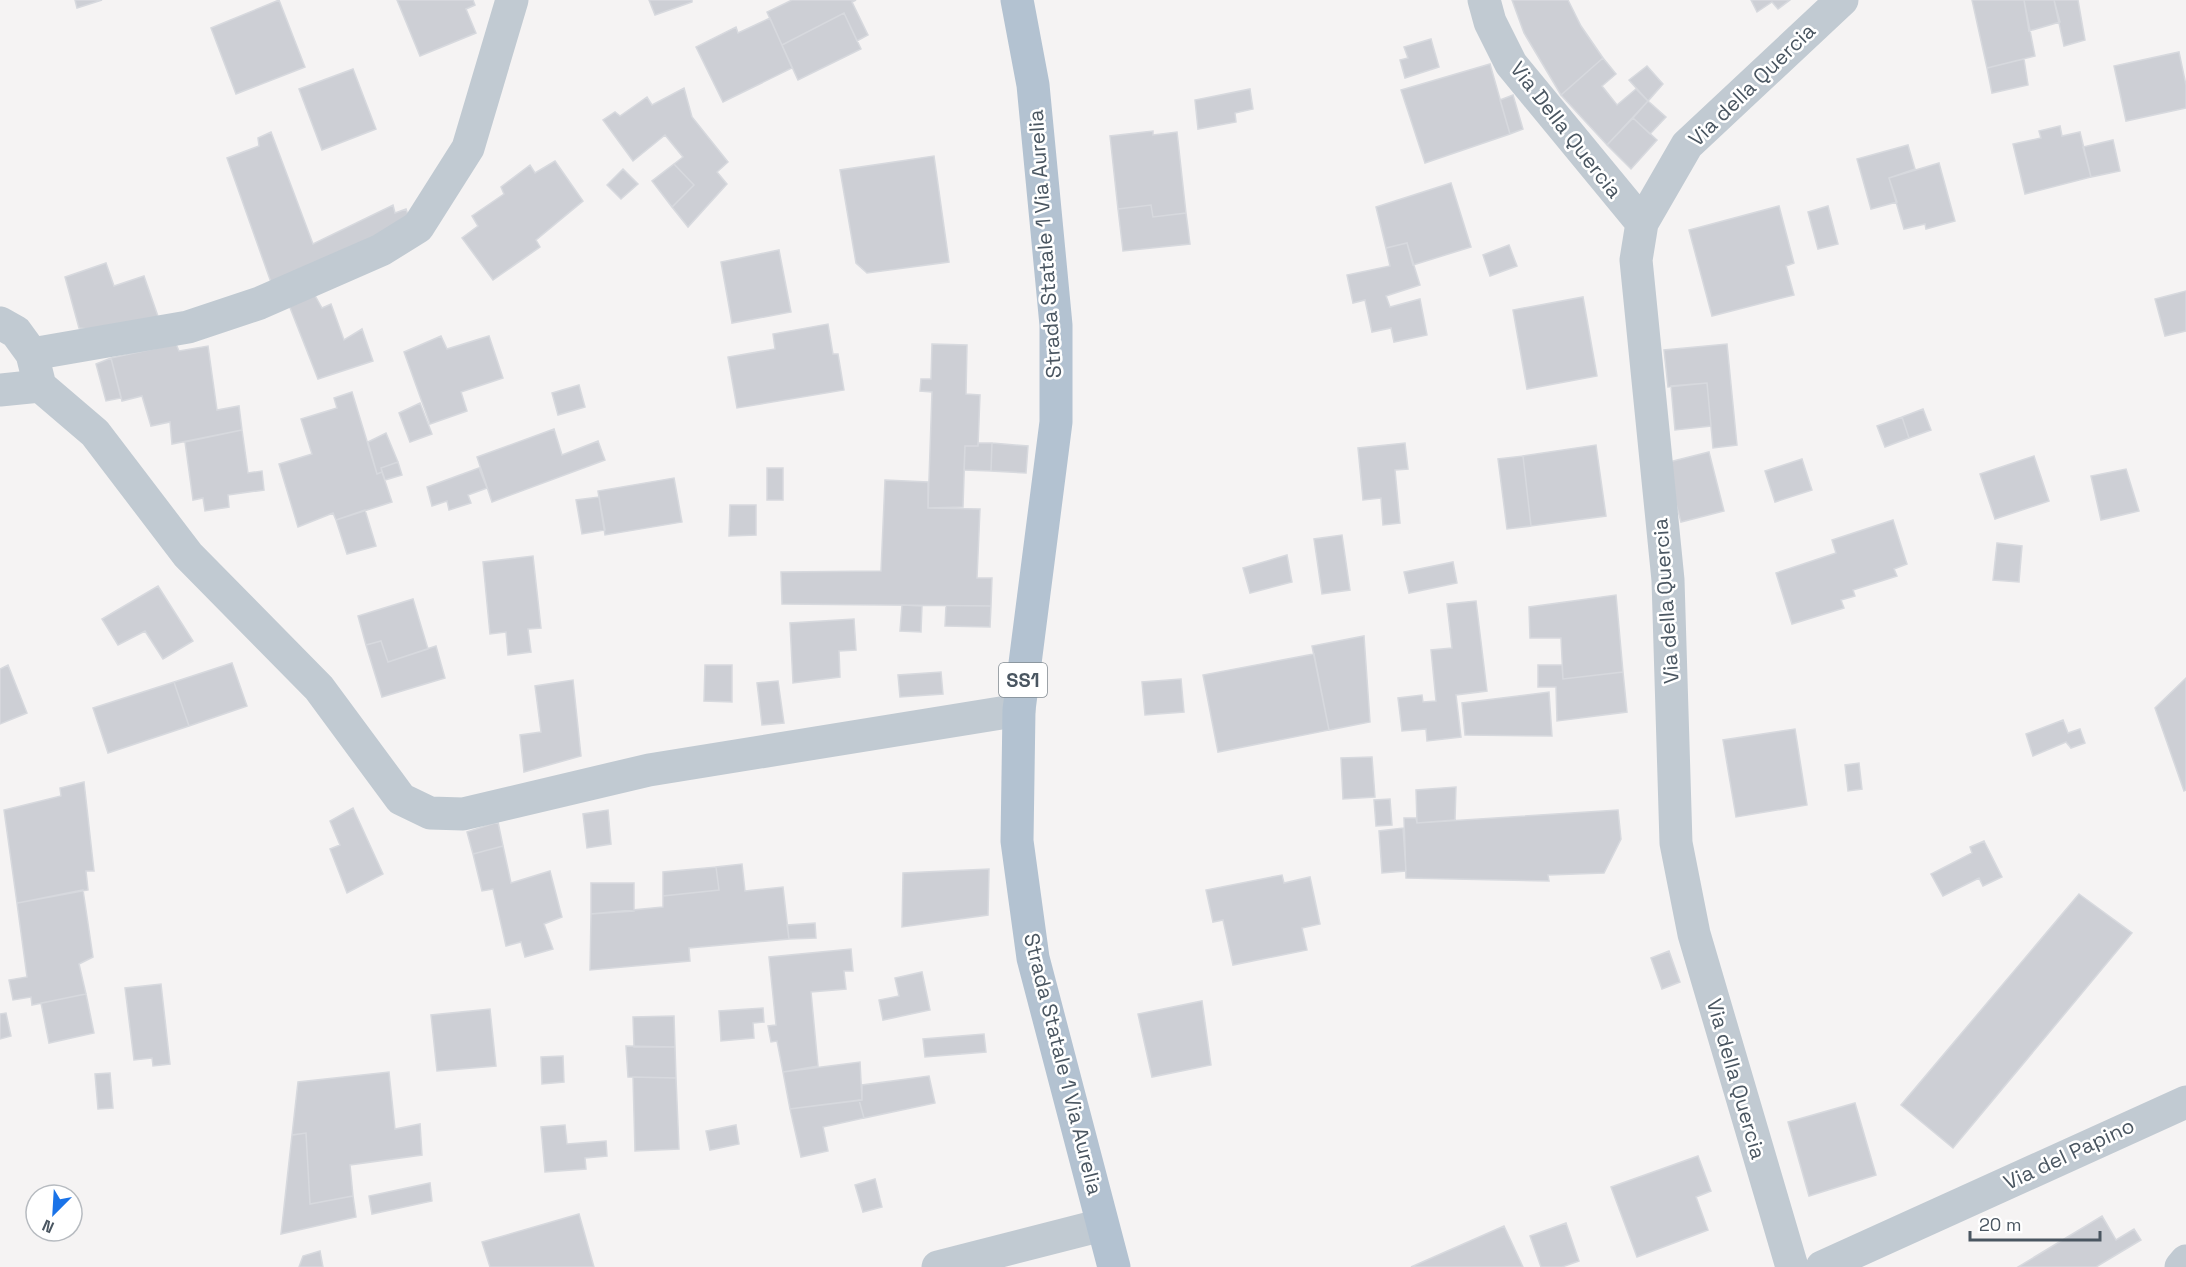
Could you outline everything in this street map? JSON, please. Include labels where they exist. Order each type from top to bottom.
[{"type":"main road","name":"Strada Statale 1 Via Aurelia","points":[[1017,0],[1033,85],[1056,325],[1056,422],[1019,710],[1017,841],[1033,958],[1114,1267]]},
{"type":"street","points":[[32,354],[108,343],[198,324],[290,290],[381,250],[418,227],[468,148],[512,0]]},
{"type":"street","name":"Via Della Quercia","points":[[1484,0],[1491,22],[1511,64],[1642,223]]},
{"type":"street","name":"Via della Quercia","points":[[1792,1267],[1694,934],[1676,843],[1668,580],[1636,260],[1642,223],[1688,145],[1701,129],[1842,0]]},
{"type":"street","points":[[0,323],[16,332],[32,354],[40,386],[94,433],[188,555],[319,688],[401,799],[430,813],[463,814],[650,770],[1019,710]]},
{"type":"street","points":[[0,390],[40,386]]},
{"type":"street","name":"Via del Papino","points":[[1822,1267],[2186,1102]]},
{"type":"street","points":[[938,1267],[1102,1225]]},
{"type":"street","points":[[2181,1267],[2186,1261]]},
{"type":"building","points":[[75,0],[102,0],[77,8]]},
{"type":"building","points":[[279,0],[305,67],[236,94],[211,28]]},
{"type":"building","points":[[397,0],[473,0],[475,5],[466,9],[476,33],[420,56]]},
{"type":"building","points":[[649,0],[692,0],[692,2],[655,15]]},
{"type":"building","points":[[792,0],[856,0],[852,2],[868,35],[857,41],[844,13],[782,45],[767,12]]},
{"type":"building","points":[[1512,0],[1568,0],[1581,26],[1603,58],[1561,95],[1524,33]]},
{"type":"building","points":[[1751,0],[1790,0],[1778,9],[1772,2],[1757,12]]},
{"type":"building","points":[[1972,0],[2024,0],[2035,56],[1987,68]]},
{"type":"building","points":[[2024,0],[2054,0],[2060,22],[2029,31]]},
{"type":"building","points":[[2054,0],[2078,0],[2085,40],[2064,46]]},
{"type":"building","points":[[844,13],[861,49],[798,80],[782,45]]},
{"type":"building","points":[[770,18],[792,68],[723,102],[696,47],[736,27],[738,33]]},
{"type":"building","points":[[1431,39],[1439,67],[1405,78],[1400,60],[1408,58],[1404,47]]},
{"type":"building","points":[[2179,52],[2186,85],[2186,108],[2126,121],[2114,66]]},
{"type":"building","points":[[1603,58],[1616,74],[1602,86],[1617,105],[1636,89],[1648,101],[1607,145],[1561,95]]},
{"type":"building","points":[[2024,59],[2028,85],[1992,93],[1987,68]]},
{"type":"building","points":[[1490,64],[1510,134],[1425,163],[1401,90]]},
{"type":"building","points":[[1647,66],[1663,84],[1648,101],[1629,80]]},
{"type":"building","points":[[353,69],[376,129],[322,150],[299,89]]},
{"type":"building","points":[[684,88],[692,117],[728,162],[717,172],[727,184],[688,227],[672,207],[694,185],[674,164],[683,157],[665,135],[633,161],[603,120],[615,112],[620,116],[647,97],[652,105]]},
{"type":"building","points":[[1250,89],[1253,109],[1235,113],[1236,122],[1198,129],[1195,100]]},
{"type":"building","points":[[1513,95],[1523,129],[1510,134],[1500,100]]},
{"type":"building","points":[[1648,101],[1666,117],[1650,134],[1633,118]]},
{"type":"building","points":[[1633,118],[1657,140],[1631,169],[1607,145]]},
{"type":"building","points":[[2060,126],[2062,136],[2080,132],[2091,177],[2025,194],[2013,144],[2041,138],[2039,131]]},
{"type":"building","points":[[1153,131],[1153,135],[1177,132],[1186,213],[1153,217],[1151,205],[1118,209],[1110,136]]},
{"type":"building","points":[[271,132],[313,244],[393,205],[395,213],[406,209],[410,221],[273,288],[227,158],[259,146],[258,138]]},
{"type":"building","points":[[2113,140],[2120,171],[2091,177],[2083,147]]},
{"type":"building","points":[[1908,145],[1915,169],[1889,178],[1897,202],[1871,209],[1857,159]]},
{"type":"building","points":[[934,156],[949,262],[867,273],[856,263],[840,170]]},
{"type":"building","points":[[555,161],[583,201],[536,240],[540,247],[493,280],[462,238],[478,226],[472,216],[504,194],[501,187],[530,165],[535,173]]},
{"type":"building","points":[[1939,163],[1955,221],[1926,229],[1925,224],[1904,229],[1889,178]]},
{"type":"building","points":[[674,164],[694,185],[672,207],[652,181]]},
{"type":"building","points":[[623,169],[638,184],[621,199],[607,185]]},
{"type":"building","points":[[1451,183],[1471,247],[1413,265],[1407,243],[1386,248],[1376,207]]},
{"type":"building","points":[[1151,205],[1153,217],[1186,213],[1190,244],[1123,251],[1118,209]]},
{"type":"building","points":[[1779,206],[1794,263],[1786,266],[1794,295],[1712,316],[1689,230]]},
{"type":"building","points":[[1828,206],[1838,244],[1818,249],[1808,212]]},
{"type":"building","points":[[1407,243],[1420,285],[1386,296],[1390,307],[1420,299],[1427,335],[1394,342],[1391,328],[1372,332],[1365,300],[1353,303],[1347,275],[1390,266],[1386,248]]},
{"type":"building","points":[[1509,245],[1517,266],[1490,276],[1483,255]]},
{"type":"building","points":[[779,250],[791,312],[732,323],[721,262]]},
{"type":"building","points":[[106,263],[114,286],[144,276],[162,328],[124,333],[79,328],[65,277]]},
{"type":"building","points":[[2186,291],[2186,331],[2165,336],[2155,299]]},
{"type":"building","points":[[313,292],[322,308],[331,304],[344,340],[362,329],[373,361],[318,379],[289,305]]},
{"type":"building","points":[[1583,297],[1597,376],[1527,389],[1513,310]]},
{"type":"building","points":[[828,324],[833,354],[838,354],[844,390],[737,408],[728,357],[775,349],[773,334]]},
{"type":"building","points":[[441,336],[447,349],[489,336],[503,378],[461,392],[467,411],[430,424],[404,352]]},
{"type":"building","points":[[176,344],[179,351],[208,346],[217,410],[239,406],[242,430],[172,444],[170,422],[151,426],[142,396],[122,401],[111,358]]},
{"type":"building","points":[[932,344],[967,345],[966,394],[980,395],[978,446],[965,446],[963,507],[928,508],[932,392],[920,391],[921,379],[931,379]]},
{"type":"building","points":[[1727,344],[1737,445],[1713,448],[1707,383],[1668,387],[1664,350]]},
{"type":"building","points":[[111,358],[121,398],[106,401],[96,364]]},
{"type":"building","points":[[1707,383],[1711,426],[1675,430],[1671,386]]},
{"type":"building","points":[[579,385],[585,407],[558,415],[552,393]]},
{"type":"building","points":[[352,392],[377,474],[382,472],[392,502],[336,520],[333,513],[298,527],[279,464],[312,454],[301,419],[337,408],[334,398]]},
{"type":"building","points":[[420,403],[432,434],[410,442],[399,413]]},
{"type":"building","points":[[1923,409],[1931,430],[1909,438],[1902,417]]},
{"type":"building","points":[[1902,417],[1909,438],[1885,447],[1877,426]]},
{"type":"building","points":[[554,429],[562,455],[598,441],[605,460],[492,502],[477,457]]},
{"type":"building","points":[[242,430],[248,473],[262,471],[264,490],[228,495],[229,507],[205,511],[203,498],[193,500],[185,442]]},
{"type":"building","points":[[386,433],[398,462],[381,468],[382,472],[377,474],[368,442]]},
{"type":"building","points":[[978,443],[992,443],[991,471],[964,470],[965,446],[978,446]]},
{"type":"building","points":[[992,443],[1028,446],[1026,473],[991,471]]},
{"type":"building","points":[[1405,443],[1408,469],[1395,470],[1400,523],[1383,525],[1381,498],[1363,500],[1358,448]]},
{"type":"building","points":[[1596,445],[1606,516],[1531,526],[1523,456]]},
{"type":"building","points":[[1709,452],[1724,511],[1681,522],[1665,463]]},
{"type":"building","points":[[1523,456],[1531,526],[1507,529],[1498,459]]},
{"type":"building","points":[[2034,456],[2049,501],[1995,519],[1980,474]]},
{"type":"building","points":[[1802,459],[1812,490],[1775,502],[1765,471]]},
{"type":"building","points":[[398,462],[402,475],[385,480],[381,468]]},
{"type":"building","points":[[479,468],[487,488],[468,495],[471,503],[449,510],[447,501],[432,506],[427,487]]},
{"type":"building","points":[[767,468],[783,468],[783,500],[767,500]]},
{"type":"building","points":[[2126,469],[2139,511],[2101,520],[2091,476]]},
{"type":"building","points":[[674,478],[682,522],[605,535],[598,491]]},
{"type":"building","points":[[885,480],[928,482],[928,508],[980,509],[977,578],[992,578],[991,606],[782,604],[781,572],[881,571]]},
{"type":"building","points":[[599,497],[605,530],[582,534],[576,500]]},
{"type":"building","points":[[730,505],[756,505],[756,535],[729,536]]},
{"type":"building","points":[[365,510],[376,546],[347,554],[336,520]]},
{"type":"building","points":[[1893,520],[1907,564],[1894,569],[1897,576],[1853,590],[1855,596],[1841,600],[1844,608],[1792,624],[1776,573],[1836,553],[1832,540]]},
{"type":"building","points":[[1342,535],[1350,590],[1322,594],[1314,539]]},
{"type":"building","points":[[1997,543],[2022,546],[2019,582],[1993,580]]},
{"type":"building","points":[[1287,555],[1292,582],[1250,593],[1243,568]]},
{"type":"building","points":[[533,556],[541,628],[528,629],[531,652],[508,655],[506,632],[490,634],[483,562]]},
{"type":"building","points":[[1453,562],[1457,583],[1409,593],[1404,572]]},
{"type":"building","points":[[158,586],[193,641],[163,659],[145,631],[118,645],[102,619]]},
{"type":"building","points":[[1616,595],[1623,672],[1563,679],[1561,638],[1530,638],[1529,607]]},
{"type":"building","points":[[413,599],[428,649],[388,662],[381,641],[366,645],[358,616]]},
{"type":"building","points":[[1476,601],[1487,691],[1456,695],[1461,737],[1427,741],[1426,729],[1402,731],[1398,698],[1422,695],[1423,702],[1436,701],[1431,650],[1452,648],[1447,604]]},
{"type":"building","points":[[902,605],[922,606],[921,632],[900,631]]},
{"type":"building","points":[[946,606],[991,606],[990,627],[945,626]]},
{"type":"building","points":[[854,619],[856,650],[839,651],[840,677],[793,683],[790,623]]},
{"type":"building","points":[[1364,636],[1370,722],[1329,730],[1312,646]]},
{"type":"building","points":[[381,641],[388,662],[436,646],[445,678],[382,697],[366,645]]},
{"type":"building","points":[[1314,654],[1329,730],[1218,752],[1203,675]]},
{"type":"building","points":[[232,663],[247,706],[189,726],[174,682]]},
{"type":"building","points":[[8,665],[27,713],[0,724],[0,669]]},
{"type":"building","points":[[705,665],[732,665],[732,702],[704,701]]},
{"type":"building","points":[[1538,665],[1562,665],[1563,679],[1623,672],[1627,712],[1557,721],[1556,687],[1538,687]]},
{"type":"building","points":[[941,672],[943,694],[900,697],[898,675]]},
{"type":"building","points":[[2186,678],[2186,790],[2184,791],[2155,708]]},
{"type":"building","points":[[1181,679],[1184,712],[1145,715],[1142,682]]},
{"type":"building","points":[[573,680],[581,756],[524,772],[520,735],[541,732],[535,686]]},
{"type":"building","points":[[778,681],[784,723],[762,725],[757,683]]},
{"type":"building","points":[[174,682],[189,726],[108,753],[93,708]]},
{"type":"building","points":[[1549,692],[1552,736],[1465,735],[1462,703]]},
{"type":"building","points":[[2063,720],[2068,733],[2080,729],[2085,743],[2071,748],[2066,742],[2033,756],[2026,734]]},
{"type":"building","points":[[1795,729],[1807,805],[1736,817],[1723,740]]},
{"type":"building","points":[[1372,757],[1375,797],[1343,799],[1341,758]]},
{"type":"building","points":[[1859,763],[1862,789],[1848,791],[1845,765]]},
{"type":"building","points":[[84,782],[94,871],[86,871],[88,890],[17,903],[4,810],[61,796],[60,788]]},
{"type":"building","points":[[1456,787],[1455,820],[1417,823],[1416,790]]},
{"type":"building","points":[[1390,799],[1392,825],[1376,826],[1374,800]]},
{"type":"building","points":[[353,808],[383,874],[347,893],[330,849],[340,845],[330,821]]},
{"type":"building","points":[[608,810],[611,844],[587,848],[583,814]]},
{"type":"building","points":[[1618,810],[1621,839],[1604,873],[1548,875],[1549,881],[1406,878],[1404,818],[1416,818],[1417,823]]},
{"type":"building","points":[[498,822],[503,846],[473,854],[467,832]]},
{"type":"building","points":[[1403,828],[1406,871],[1382,873],[1379,831]]},
{"type":"building","points":[[1984,841],[2002,877],[1983,886],[1979,878],[1943,896],[1931,874],[1972,853],[1970,847]]},
{"type":"building","points":[[503,846],[511,883],[550,871],[562,917],[544,924],[553,949],[525,957],[521,942],[506,946],[493,889],[482,891],[473,854]]},
{"type":"building","points":[[742,864],[745,891],[783,887],[789,939],[689,948],[690,961],[590,970],[591,914],[663,907],[663,896],[719,890],[716,867]]},
{"type":"building","points":[[716,867],[719,890],[663,896],[663,872]]},
{"type":"building","points":[[989,869],[988,915],[902,927],[903,873]]},
{"type":"building","points":[[1282,875],[1284,883],[1310,877],[1320,924],[1302,928],[1307,950],[1233,965],[1223,920],[1213,922],[1206,890]]},
{"type":"building","points":[[591,883],[634,883],[634,911],[591,914]]},
{"type":"building","points":[[83,890],[93,957],[79,964],[86,994],[32,1005],[31,997],[13,1000],[9,980],[27,977],[17,903]]},
{"type":"building","points":[[2079,894],[2132,933],[1953,1148],[1901,1105]]},
{"type":"building","points":[[815,923],[816,938],[789,939],[787,925]]},
{"type":"building","points":[[851,949],[853,971],[844,971],[846,989],[811,992],[818,1066],[783,1072],[777,1041],[771,1042],[768,1026],[776,1025],[769,957]]},
{"type":"building","points":[[1669,951],[1680,982],[1662,989],[1651,958]]},
{"type":"building","points":[[922,972],[930,1010],[883,1020],[879,1000],[899,996],[895,978]]},
{"type":"building","points":[[161,984],[170,1064],[153,1066],[152,1058],[134,1060],[125,988]]},
{"type":"building","points":[[86,994],[94,1033],[49,1043],[41,1003]]},
{"type":"building","points":[[1202,1001],[1211,1065],[1152,1077],[1138,1014]]},
{"type":"building","points":[[763,1008],[764,1022],[753,1023],[754,1038],[721,1041],[719,1011]]},
{"type":"building","points":[[490,1009],[496,1066],[437,1071],[431,1015]]},
{"type":"building","points":[[6,1013],[11,1036],[0,1039],[0,1014]]},
{"type":"building","points":[[674,1016],[675,1047],[634,1047],[633,1017]]},
{"type":"building","points":[[984,1034],[986,1052],[925,1057],[923,1039]]},
{"type":"building","points":[[626,1046],[675,1047],[676,1078],[628,1077]]},
{"type":"building","points":[[563,1056],[564,1082],[542,1084],[541,1057]]},
{"type":"building","points":[[860,1062],[862,1100],[790,1109],[783,1072]]},
{"type":"building","points":[[389,1072],[395,1129],[420,1124],[422,1155],[350,1165],[353,1196],[310,1204],[306,1133],[292,1135],[298,1082]]},
{"type":"building","points":[[110,1073],[113,1108],[98,1109],[95,1074]]},
{"type":"building","points":[[929,1076],[935,1103],[864,1118],[859,1100],[862,1100],[862,1085]]},
{"type":"building","points":[[633,1077],[676,1078],[679,1149],[635,1151]]},
{"type":"building","points":[[859,1100],[864,1118],[823,1127],[828,1151],[801,1157],[790,1109]]},
{"type":"building","points":[[1855,1103],[1876,1175],[1809,1196],[1788,1122]]},
{"type":"building","points":[[565,1125],[567,1144],[606,1141],[607,1156],[585,1158],[586,1169],[545,1172],[541,1127]]},
{"type":"building","points":[[736,1125],[739,1144],[710,1150],[706,1131]]},
{"type":"building","points":[[306,1133],[310,1204],[353,1196],[356,1217],[281,1234],[292,1135]]},
{"type":"building","points":[[1698,1156],[1711,1191],[1696,1197],[1708,1230],[1637,1257],[1611,1187]]},
{"type":"building","points":[[875,1179],[882,1207],[863,1212],[855,1185]]},
{"type":"building","points":[[430,1183],[432,1201],[372,1214],[369,1196]]},
{"type":"building","points":[[579,1214],[594,1267],[490,1267],[482,1242]]},
{"type":"building","points":[[2102,1216],[2116,1240],[2134,1229],[2141,1240],[2096,1267],[2018,1267]]},
{"type":"building","points":[[1566,1223],[1579,1261],[1562,1267],[1541,1267],[1530,1236]]},
{"type":"building","points":[[1504,1226],[1523,1267],[1411,1267]]},
{"type":"building","points":[[320,1251],[323,1267],[299,1267],[303,1256]]}]
